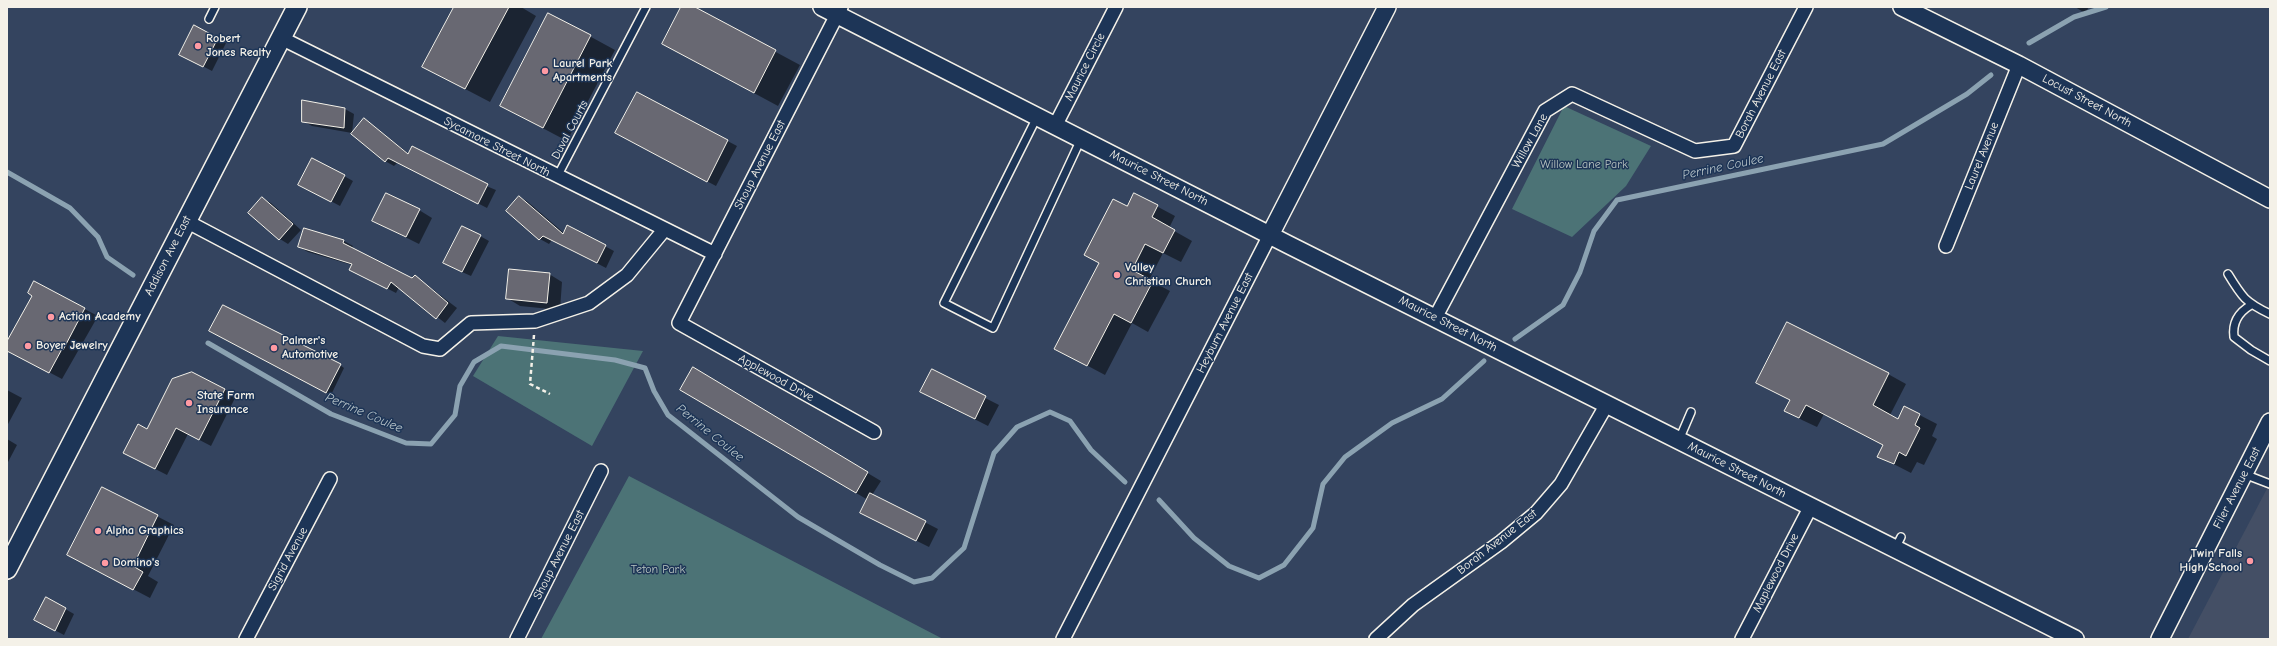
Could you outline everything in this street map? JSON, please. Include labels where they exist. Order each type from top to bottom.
[{"type":"main road","name":"Addison Ave East","points":[[7,569],[296,7]]},
{"type":"street","name":"Maurice Street North","points":[[822,7],[840,11],[1080,139],[1811,506],[1898,543],[2075,639]]},
{"type":"street","name":"Maurice Circle","points":[[1055,126],[1116,7]]},
{"type":"street","name":"Heyburn Avenue East","points":[[1063,639],[1387,7]]},
{"type":"street","name":"Borah Avenue East","points":[[1695,151],[1734,146],[1806,7]]},
{"type":"street","name":"Locust Street North","points":[[1902,7],[2019,65],[2270,199]]},
{"type":"street","name":"Shoup Avenue East","points":[[679,323],[840,11]]},
{"type":"street","name":"Sycamore Street North","points":[[281,38],[714,254]]},
{"type":"street","name":"Laurel Avenue","points":[[1946,246],[2019,65]]},
{"type":"street","name":"Willow Lane","points":[[1435,318],[1545,111],[1572,94],[1695,151]]},
{"type":"street","points":[[186,221],[423,346],[440,349],[471,323],[535,321],[589,303],[627,275],[664,230]]},
{"type":"street","name":"Applewood Drive","points":[[679,323],[874,432]]},
{"type":"street","name":"Borah Avenue East","points":[[1376,639],[1413,605],[1501,542],[1536,513],[1561,484],[1608,404]]},
{"type":"street","name":"Filer Avenue East","points":[[2160,639],[2270,422]]},
{"type":"street","name":"Shoup Avenue East","points":[[517,639],[601,471]]},
{"type":"street","name":"Sigrid Avenue","points":[[246,639],[330,479]]},
{"type":"street","name":"Maplewood Drive","points":[[1742,639],[1811,506]]},
{"type":"lane","points":[[209,20],[215,7]]},
{"type":"lane","name":"Duval Courts","points":[[557,177],[646,7]]},
{"type":"lane","points":[[1037,117],[944,303],[993,328],[1080,139]]},
{"type":"lane","points":[[2228,274],[2243,298],[2251,305],[2270,314]]},
{"type":"lane","points":[[2251,305],[2241,311],[2236,320],[2233,329],[2234,337],[2251,350],[2270,361]]},
{"type":"lane","points":[[1679,440],[1691,412]]},
{"type":"lane","points":[[2244,474],[2270,484]]},
{"type":"path","points":[[535,321],[530,384],[550,394]]},
{"type":"shaded area","name":"Twin Falls High School","points":[[2270,483],[2270,639],[2188,639]]},
{"type":"green space","name":"Willow Lane Park","points":[[1564,106],[1651,146],[1626,186],[1572,237],[1512,209]]},
{"type":"green space","points":[[498,336],[643,351],[592,446],[473,376]]},
{"type":"green space","name":"Teton Park","points":[[629,476],[943,639],[541,639]]},
{"type":"building","points":[[454,7],[509,7],[465,89],[422,67]]},
{"type":"building","points":[[681,7],[695,7],[776,50],[754,93],[662,44]]},
{"type":"building","name":"Laurel Park Apartments","points":[[548,13],[591,35],[543,128],[500,106]]},
{"type":"building","name":"Robert Jones Realty","points":[[194,25],[218,38],[203,67],[179,55]]},
{"type":"building","name":"Laurel Park Apartments","points":[[637,92],[728,140],[707,182],[615,133]]},
{"type":"building","points":[[302,100],[345,108],[344,128],[302,122]]},
{"type":"building","points":[[364,118],[408,154],[412,146],[488,184],[478,204],[388,158],[385,162],[351,134]]},
{"type":"building","points":[[312,158],[345,175],[331,202],[298,185]]},
{"type":"building","points":[[386,193],[420,209],[406,237],[372,221]]},
{"type":"building","name":"Valley Christian Church","points":[[1134,193],[1158,205],[1152,217],[1175,230],[1163,253],[1145,244],[1132,270],[1153,281],[1131,323],[1114,314],[1087,366],[1054,349],[1099,263],[1084,255],[1113,199],[1127,206]]},
{"type":"building","points":[[519,196],[563,234],[567,225],[606,245],[597,263],[543,236],[539,240],[506,211]]},
{"type":"building","points":[[262,197],[293,224],[279,240],[248,213]]},
{"type":"building","points":[[462,226],[481,235],[462,272],[443,263]]},
{"type":"building","points":[[304,228],[344,240],[343,243],[412,278],[415,275],[448,303],[436,319],[391,282],[387,289],[349,270],[352,264],[298,247]]},
{"type":"building","points":[[509,269],[550,273],[547,303],[506,299]]},
{"type":"building","name":"Action Academy","points":[[34,281],[85,308],[49,373],[7,351],[7,341],[32,296],[28,293]]},
{"type":"building","name":"Palmer's Automotive","points":[[223,305],[341,364],[326,393],[209,331]]},
{"type":"building","points":[[1787,322],[1889,373],[1873,405],[1898,419],[1904,406],[1920,414],[1915,425],[1920,428],[1906,456],[1899,452],[1894,464],[1877,457],[1883,445],[1806,405],[1799,418],[1784,411],[1790,400],[1756,383]]},
{"type":"building","points":[[693,367],[868,472],[856,493],[680,390]]},
{"type":"building","points":[[932,369],[986,396],[975,419],[920,392]]},
{"type":"building","name":"State Farm Insurance","points":[[192,372],[225,389],[199,440],[176,428],[155,469],[123,453],[138,424],[147,429],[172,379]]},
{"type":"building","points":[[102,487],[158,515],[133,566],[143,572],[133,590],[67,555]]},
{"type":"building","points":[[870,493],[926,521],[916,541],[860,513]]},
{"type":"building","points":[[46,597],[66,608],[55,631],[34,620]]},
{"type":"waterway","name":"Perrine Coulee","points":[[2029,43],[2074,17],[2106,7]]},
{"type":"waterway","name":"Perrine Coulee","points":[[1515,339],[1563,305],[1580,272],[1594,231],[1617,200],[1883,144],[1967,94],[1991,75]]},
{"type":"waterway","name":"Perrine Coulee","points":[[7,172],[70,208],[98,237],[107,257],[133,275]]},
{"type":"waterway","name":"Perrine Coulee","points":[[208,343],[331,414],[406,443],[431,444],[455,415],[460,386],[474,362],[501,346],[615,360],[645,368],[654,391],[668,415],[798,517],[880,565],[914,582],[932,578],[964,548],[994,453],[1017,427],[1050,412],[1070,421],[1091,450],[1125,482]]},
{"type":"waterway","name":"Perrine Coulee","points":[[1159,500],[1194,538],[1229,566],[1259,578],[1284,565],[1313,528],[1323,484],[1345,457],[1392,423],[1442,399],[1484,361]]},
{"type":"place","name":"Robert Jones Realty","points":[[198,46]]},
{"type":"place","name":"Laurel Park Apartments","points":[[545,71]]},
{"type":"place","name":"Valley Christian Church","points":[[1117,275]]},
{"type":"place","name":"Action Academy","points":[[51,317]]},
{"type":"place","name":"Boyer Jewelry","points":[[28,346]]},
{"type":"place","name":"Palmer's Automotive","points":[[274,348]]},
{"type":"place","name":"State Farm Insurance","points":[[189,403]]},
{"type":"place","name":"Alpha Graphics","points":[[98,531]]},
{"type":"place","name":"Twin Falls High School","points":[[2250,561]]},
{"type":"place","name":"Domino's","points":[[105,563]]}]
